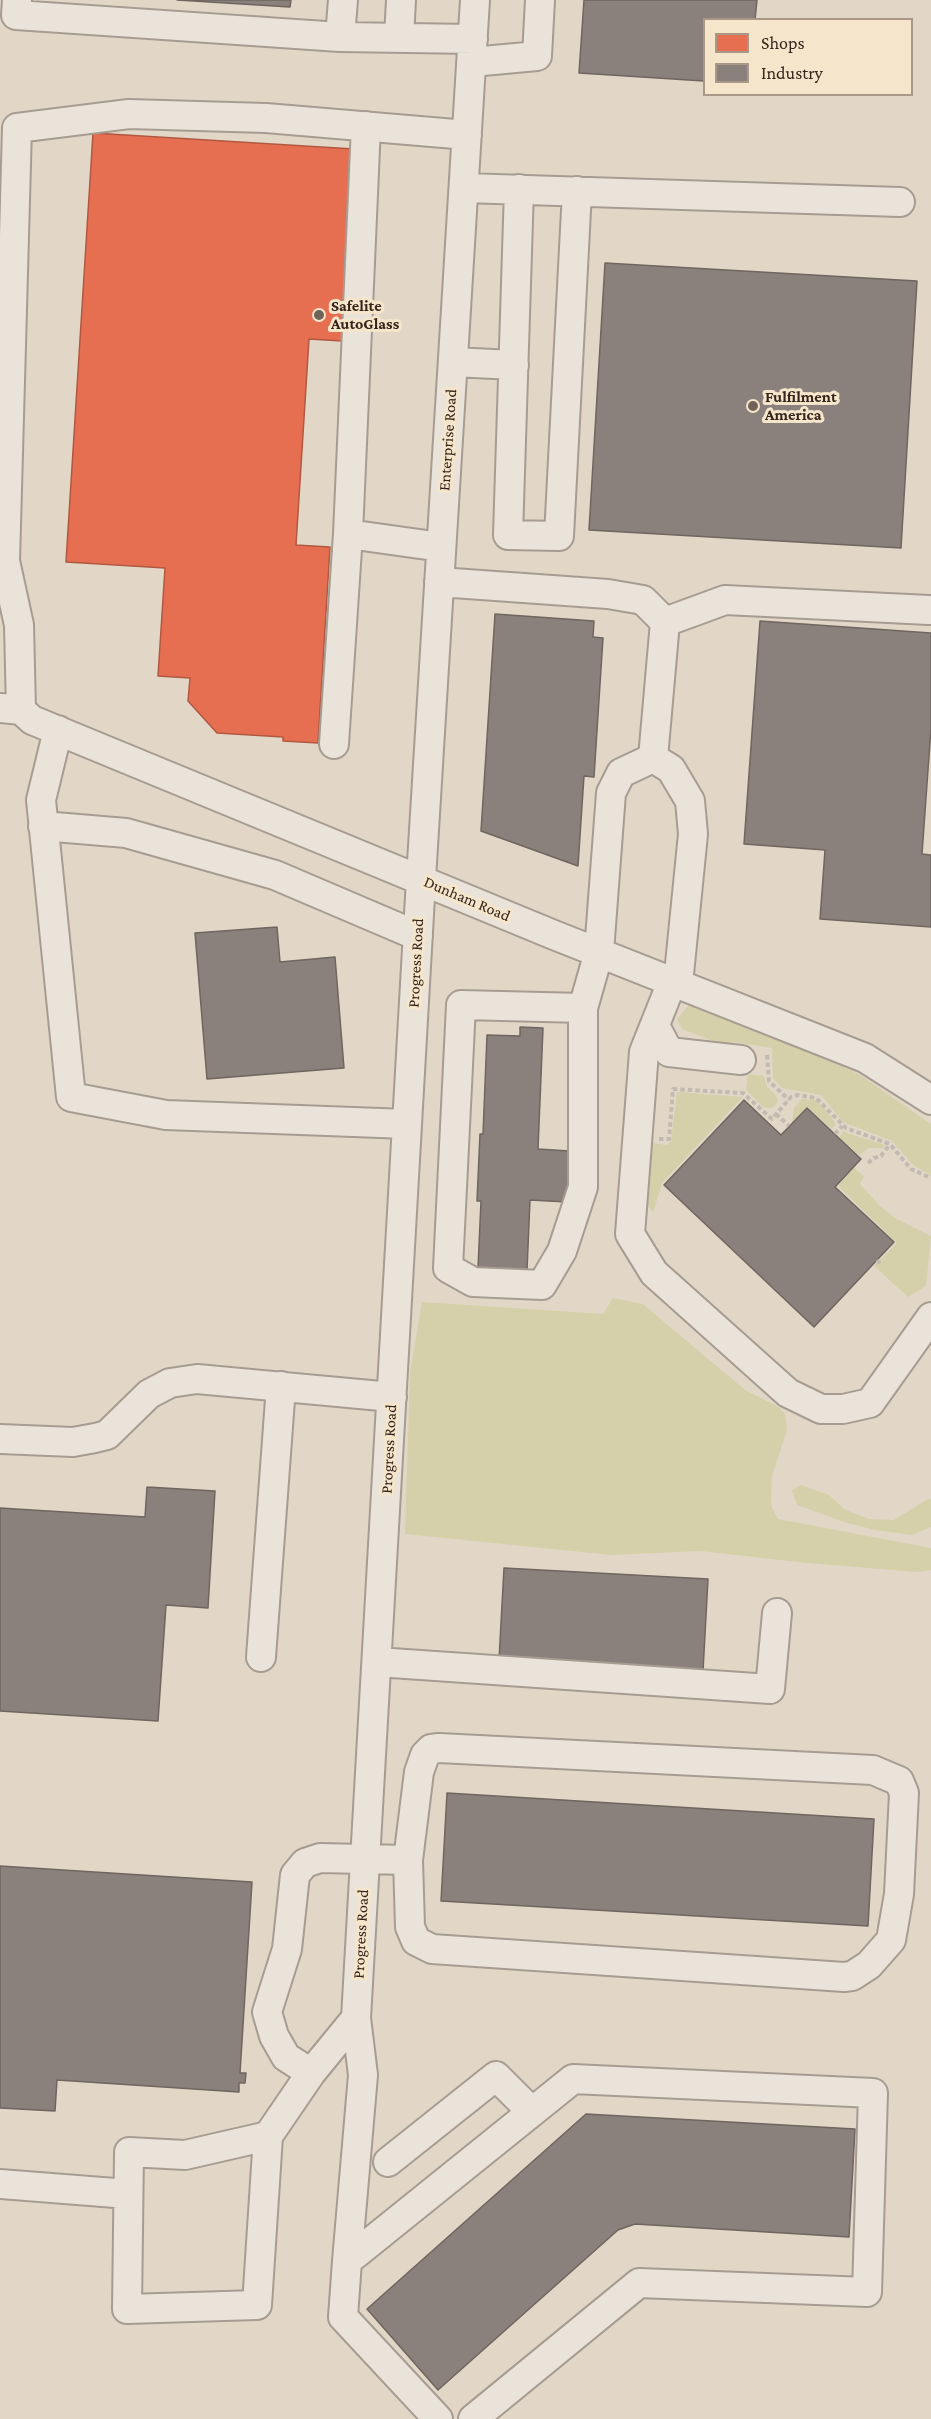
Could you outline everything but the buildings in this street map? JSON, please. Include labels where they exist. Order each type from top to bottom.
[{"type":"street","points":[[17,0],[16,15],[64,9],[340,37],[399,38],[472,50],[537,56],[540,0]]},
{"type":"street","points":[[340,37],[343,0]]},
{"type":"street","points":[[399,38],[401,0]]},
{"type":"street","name":"Enterprise Road","points":[[421,879],[475,0]]},
{"type":"street","points":[[10,709],[19,625],[5,561],[17,128],[129,114],[266,118],[467,135]]},
{"type":"street","points":[[334,744],[348,534],[366,126]]},
{"type":"street","points":[[464,188],[900,202]]},
{"type":"street","points":[[519,189],[508,535],[560,536],[577,191]]},
{"type":"street","points":[[453,362],[514,364]]},
{"type":"street","points":[[348,534],[441,548]]},
{"type":"street","points":[[439,582],[608,594],[643,600],[665,622]]},
{"type":"street","points":[[665,622],[725,600],[929,610]]},
{"type":"street","points":[[653,758],[665,622]]},
{"type":"street","name":"Dunham Road","points":[[10,709],[675,983],[866,1058],[931,1100]]},
{"type":"street","points":[[58,730],[41,800],[71,1097],[166,1114],[407,1124]]},
{"type":"street","points":[[582,1008],[462,1005],[448,1268],[473,1282],[542,1285],[561,1251],[583,1187],[582,1008],[599,952],[611,794],[621,773],[653,758]]},
{"type":"street","points":[[653,758],[671,769],[690,801],[693,834],[675,983],[644,1052],[630,1234],[654,1273],[788,1393],[821,1409],[843,1409],[870,1403],[931,1317]]},
{"type":"street","points":[[44,826],[126,833],[274,875],[418,936]]},
{"type":"street","name":"Progress Road","points":[[421,879],[356,2018],[363,2075],[343,2317],[438,2419]]},
{"type":"street","points":[[655,1026],[669,1053],[754,1058]]},
{"type":"street","points":[[0,1439],[73,1442],[107,1435],[149,1394],[170,1383],[197,1379],[392,1397]]},
{"type":"street","points":[[261,1657],[281,1386]]},
{"type":"street","points":[[377,1662],[770,1689],[777,1613]]},
{"type":"street","points":[[431,1749],[873,1770],[899,1781],[904,1793],[899,1894],[891,1940],[869,1965],[852,1976],[432,1949],[416,1941],[410,1927],[408,1860],[419,1772],[425,1755],[431,1749]]},
{"type":"street","points":[[311,2073],[286,2056],[274,2037],[267,2012],[287,1948],[295,1875],[305,1863],[320,1858],[408,1860]]},
{"type":"street","points":[[268,2136],[185,2155],[129,2152],[127,2309],[256,2305],[268,2136],[311,2073],[356,2018]]},
{"type":"street","points":[[388,2162],[496,2076],[532,2112]]},
{"type":"street","points":[[347,2261],[573,2079],[873,2093],[867,2292],[639,2283],[473,2419]]},
{"type":"street","points":[[0,2184],[128,2194]]},
{"type":"path","points":[[754,1058],[769,1081],[789,1100]]},
{"type":"path","points":[[654,1138],[669,1139],[673,1089],[743,1092],[772,1119],[789,1100],[798,1095],[816,1098],[842,1126],[890,1144],[911,1169],[931,1178]]},
{"type":"path","points":[[776,1114],[789,1126]]},
{"type":"path","points":[[834,1134],[842,1126]]},
{"type":"path","points":[[867,1163],[881,1156],[890,1144]]},
{"type":"path","points":[[877,1260],[881,1265]]},
{"type":"shaded area","points":[[689,1005],[810,1051],[860,1075],[931,1124],[931,1175],[914,1166],[892,1141],[843,1122],[821,1095],[782,1088],[773,1078],[772,1048],[734,1042],[725,1046],[682,1029],[677,1019]]},
{"type":"shaded area","points":[[748,1074],[764,1076],[767,1087],[778,1100],[775,1106],[769,1109],[763,1107],[746,1090]]},
{"type":"shaded area","points":[[677,1092],[743,1097],[662,1183],[653,1213],[645,1201],[649,1149],[652,1143],[667,1145],[671,1141]]},
{"type":"shaded area","points":[[802,1099],[815,1100],[822,1105],[836,1124],[832,1129],[807,1107],[792,1122],[794,1108]]},
{"type":"shaded area","points":[[844,1131],[885,1145],[883,1148],[869,1148],[859,1155],[839,1137]]},
{"type":"shaded area","points":[[854,1168],[864,1176],[860,1184],[879,1205],[895,1218],[931,1236],[926,1286],[908,1297],[874,1266],[897,1243],[838,1186]]},
{"type":"shaded area","points":[[613,1298],[643,1304],[745,1390],[779,1407],[785,1415],[787,1430],[772,1476],[771,1505],[778,1519],[931,1548],[931,1570],[917,1572],[807,1563],[701,1551],[611,1555],[405,1534],[410,1373],[422,1302],[603,1314]]},
{"type":"shaded area","points":[[801,1485],[829,1495],[844,1509],[869,1519],[894,1520],[931,1499],[931,1527],[912,1535],[875,1530],[847,1523],[797,1505],[792,1490]]},
{"type":"place","name":"Safelite AutoGlass","points":[[319,315]]},
{"type":"place","name":"Fulfilment America","points":[[753,406]]}]
